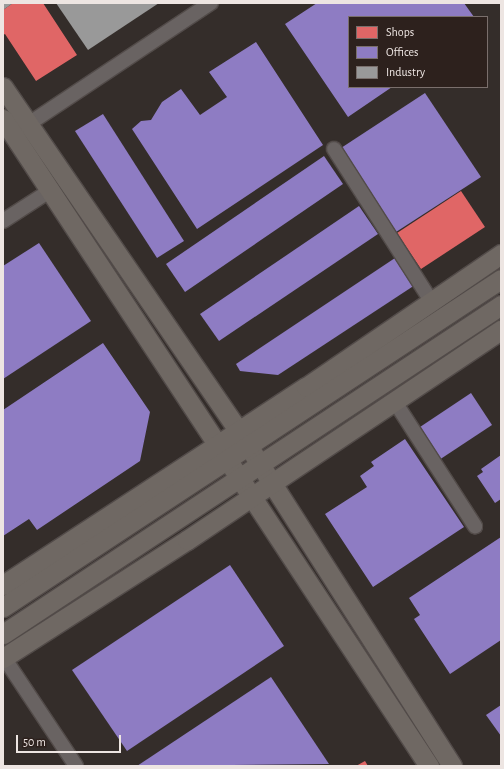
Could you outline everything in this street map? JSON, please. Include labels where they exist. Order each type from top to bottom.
[{"type":"main road","points":[[3,87],[15,126],[51,190],[222,451],[251,498],[428,766]]},
{"type":"main road","points":[[15,126],[242,438],[452,766]]},
{"type":"main road","points":[[242,438],[501,254]]},
{"type":"main road","points":[[3,585],[501,279]]},
{"type":"main road","points":[[3,634],[501,305]]},
{"type":"main road","points":[[3,657],[251,498],[501,330]]},
{"type":"main road","points":[[3,607],[222,451]]},
{"type":"street","points":[[15,126],[211,3]]},
{"type":"street","points":[[334,150],[432,302]]},
{"type":"street","points":[[3,222],[51,190]]},
{"type":"street","points":[[395,402],[475,526]]},
{"type":"street","points":[[3,657],[76,766]]},
{"type":"building: Shops","points":[[13,3],[43,3],[77,55],[36,81],[5,34],[3,35],[3,10]]},
{"type":"building: Shops","points":[[461,191],[485,227],[421,269],[397,233]]},
{"type":"building: Shops","points":[[365,761],[368,766],[356,766]]},
{"type":"building: Offices","points":[[317,3],[464,3],[473,16],[348,16],[348,88],[391,88],[348,117],[285,24]]},
{"type":"building: Offices","points":[[256,42],[323,145],[197,229],[132,129],[141,121],[151,120],[162,102],[181,89],[200,115],[227,97],[209,72]]},
{"type":"building: Offices","points":[[425,93],[481,177],[396,232],[341,148]]},
{"type":"building: Offices","points":[[103,114],[184,241],[157,258],[75,131]]},
{"type":"building: Offices","points":[[324,156],[343,184],[185,292],[166,264]]},
{"type":"building: Offices","points":[[359,206],[378,234],[219,341],[200,314]]},
{"type":"building: Offices","points":[[39,243],[91,321],[3,379],[3,266]]},
{"type":"building: Offices","points":[[395,258],[415,285],[278,375],[240,371],[236,364]]},
{"type":"building: Offices","points":[[103,343],[150,412],[140,461],[37,530],[29,519],[3,536],[3,410]]},
{"type":"building: Offices","points":[[471,393],[492,425],[439,460],[417,429]]},
{"type":"building: Offices","points":[[405,439],[464,527],[373,587],[325,514],[367,487],[360,476],[374,466],[371,462]]},
{"type":"building: Offices","points":[[501,455],[501,499],[495,503],[477,476],[483,472],[481,469]]},
{"type":"building: Offices","points":[[501,537],[501,640],[450,674],[414,619],[420,615],[409,598]]},
{"type":"building: Offices","points":[[230,565],[284,646],[127,751],[72,670]]},
{"type":"building: Offices","points":[[271,677],[329,764],[137,766]]},
{"type":"building: Offices","points":[[501,705],[501,736],[486,715]]},
{"type":"building: Industry","points":[[3,3],[13,3],[3,10]]},
{"type":"building: Industry","points":[[56,3],[159,3],[88,50]]}]
